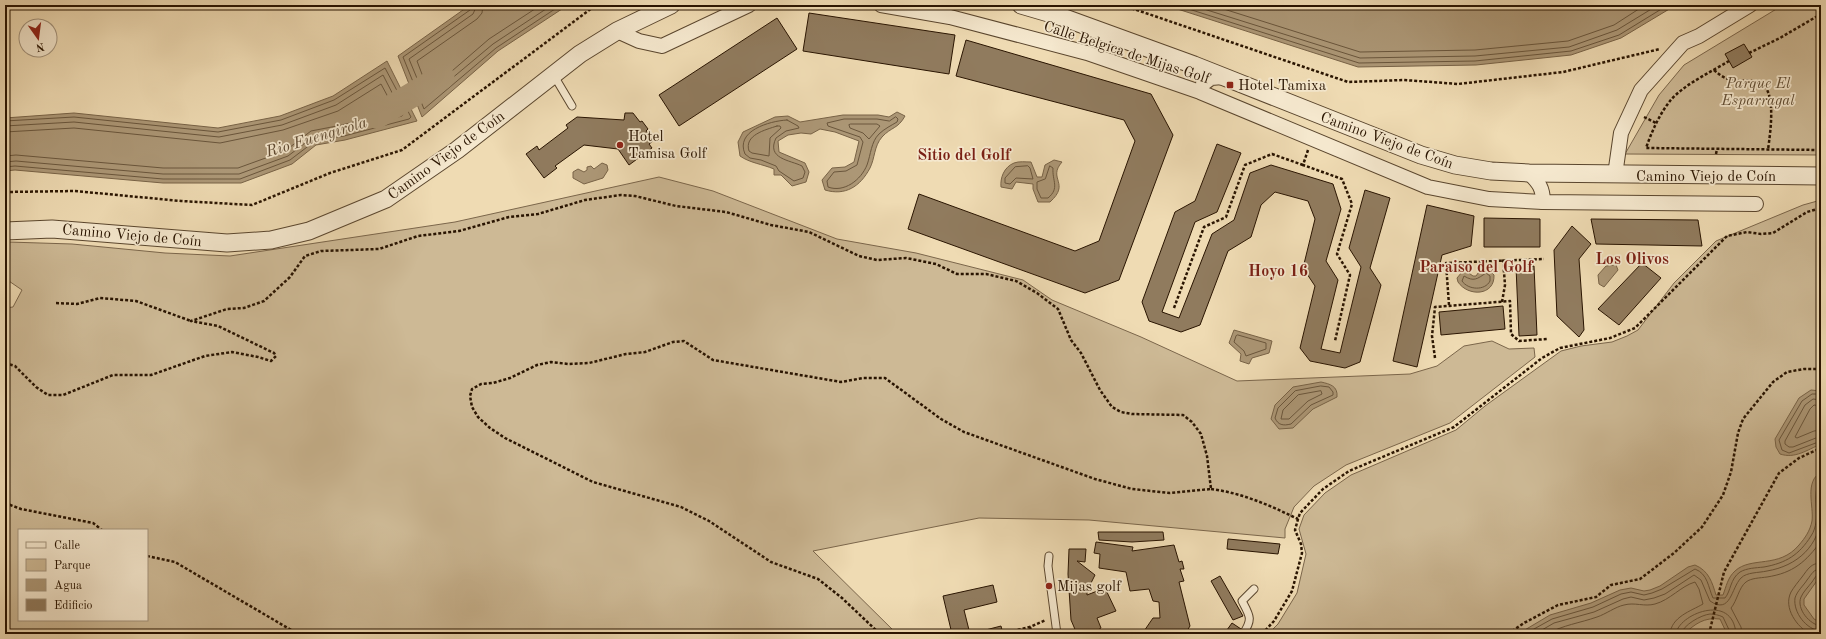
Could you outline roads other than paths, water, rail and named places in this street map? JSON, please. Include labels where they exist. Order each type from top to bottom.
[{"type":"street","name":"Camino Viejo de Coín","points":[[5,231],[52,229],[227,243],[271,240],[309,231],[386,199],[457,150],[580,54],[617,31],[672,5]]},
{"type":"street","points":[[617,31],[639,41],[662,46],[750,5]]},
{"type":"street","name":"Calle Belgica de Mijas Golf","points":[[881,5],[950,17],[1087,53],[1201,88],[1312,139],[1428,187],[1489,199],[1543,196],[1756,204]]},
{"type":"street","name":"Camino Viejo de Coín","points":[[1021,5],[1062,17],[1194,65],[1421,155],[1455,165],[1491,171],[1558,174],[1821,176]]},
{"type":"street","points":[[1615,175],[1621,133],[1641,90],[1684,43],[1699,36],[1750,5]]},
{"type":"street","points":[[1194,65],[1200,74],[1201,88]]},
{"type":"street","points":[[1201,88],[1211,78],[1223,76]]},
{"type":"street","points":[[1529,173],[1539,184],[1543,196]]},
{"type":"street","points":[[1543,196],[1548,184],[1558,174]]},
{"type":"lane","points":[[553,74],[572,106]]},
{"type":"lane","points":[[1049,556],[1048,566],[1057,634]]},
{"type":"lane","points":[[1244,634],[1249,626],[1251,618],[1242,601],[1254,589]]},
{"type":"water","points":[[470,5],[568,5],[498,51],[422,117],[398,56]]},
{"type":"water","points":[[1165,5],[1676,5],[1621,38],[1571,55],[1476,65],[1358,67]]},
{"type":"water","points":[[387,61],[417,121],[345,140],[316,145],[292,164],[241,183],[163,183],[15,170],[5,171],[5,118],[74,113],[218,128],[280,116],[333,96]]},
{"type":"water","points":[[897,112],[905,116],[897,126],[885,134],[879,141],[870,168],[862,180],[857,185],[845,191],[832,192],[825,190],[822,180],[832,168],[845,167],[854,162],[859,141],[835,132],[820,129],[811,134],[801,133],[788,135],[778,141],[779,152],[805,163],[809,172],[806,182],[792,186],[781,175],[774,175],[774,169],[752,162],[740,156],[738,142],[743,132],[775,117],[788,116],[800,122],[843,115],[878,115],[889,117]]},
{"type":"water","points":[[1054,160],[1062,162],[1057,173],[1059,190],[1050,202],[1038,202],[1033,189],[1033,184],[1016,182],[1012,189],[1001,187],[1003,173],[1014,163],[1031,162],[1037,177],[1042,177],[1045,165]]},
{"type":"water","points":[[602,163],[607,165],[608,170],[603,178],[584,184],[573,178],[573,172],[578,169],[584,172],[587,170],[587,167],[591,166],[594,169]]},
{"type":"water","points":[[1616,265],[1618,270],[1604,287],[1599,284],[1598,275],[1606,266]]},
{"type":"water","points":[[1487,268],[1494,275],[1493,282],[1486,290],[1474,292],[1462,287],[1458,282],[1457,278],[1462,272],[1466,271],[1473,276],[1476,276],[1481,269]]},
{"type":"water","points":[[1234,330],[1272,341],[1269,353],[1252,358],[1249,364],[1240,361],[1241,354],[1229,343]]},
{"type":"water","points":[[1321,382],[1333,386],[1336,390],[1337,397],[1313,409],[1293,428],[1279,429],[1271,419],[1275,405],[1293,387]]},
{"type":"water","points":[[1811,390],[1821,391],[1821,444],[1796,455],[1780,454],[1776,447],[1775,439],[1799,398]]},
{"type":"water","points":[[1821,472],[1821,575],[1804,599],[1804,605],[1814,619],[1821,623],[1821,634],[1727,634],[1720,619],[1709,619],[1700,622],[1684,634],[1518,634],[1550,615],[1591,603],[1620,590],[1631,588],[1644,591],[1650,590],[1660,586],[1688,567],[1695,565],[1704,570],[1707,574],[1716,595],[1723,595],[1731,576],[1735,571],[1749,564],[1783,557],[1799,545],[1809,531],[1811,525],[1811,488],[1816,476]]},
{"type":"waterway","name":"Rio Fuengirola","points":[[377,116],[442,77]]},
{"type":"place","name":"Hotel Tamixa","points":[[1230,85]]},
{"type":"place","name":"Hotel Tamisa Golf","points":[[620,145]]},
{"type":"place","name":"Mijas golf","points":[[1049,586]]},
{"type":"district","name":"Sitio del Golf","points":[[964,154]]},
{"type":"district","name":"Los Olivos","points":[[1632,258]]},
{"type":"district","name":"Paraiso del Golf","points":[[1476,266]]},
{"type":"district","name":"Hoyo 16","points":[[1278,270]]},
{"type":"park label","name":"Parque El Esparragal","points":[[1758,92]]}]
